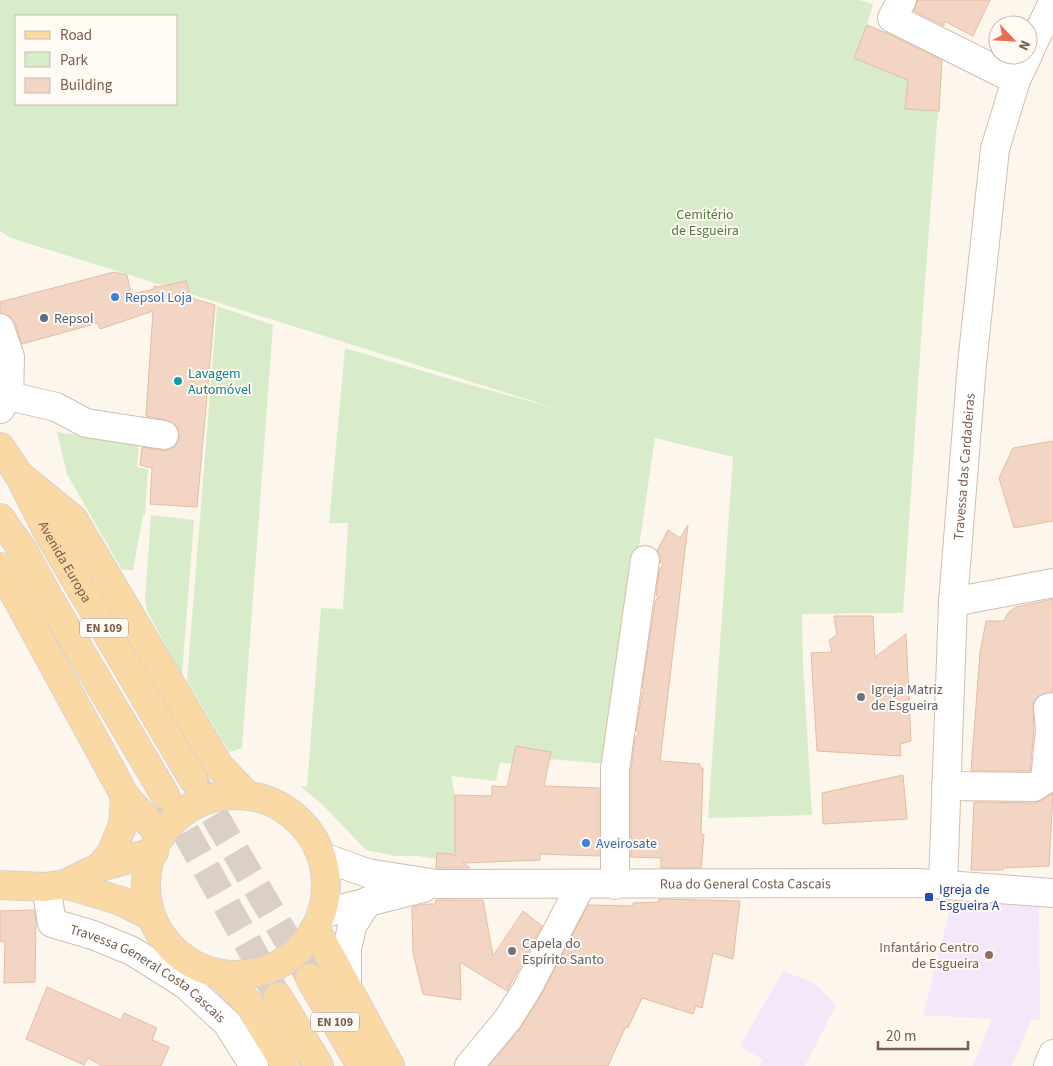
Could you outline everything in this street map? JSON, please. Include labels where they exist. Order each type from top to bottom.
[{"type":"main road","name":"Avenida Europa","points":[[0,448],[19,474],[50,536],[193,779]]},
{"type":"main road","points":[[19,474],[73,519],[220,766],[247,794]]},
{"type":"main road","name":"EN 109","points":[[0,518],[22,549],[47,595],[165,795]]},
{"type":"main road","points":[[0,567],[125,796],[157,844]]},
{"type":"main road","points":[[247,794],[272,801],[294,815],[311,834],[322,857],[326,876],[326,895],[318,921],[298,950],[275,967],[248,975],[220,974],[191,964],[166,944],[151,916],[146,894],[146,870],[157,844],[169,824],[192,806],[218,796],[247,794]]},
{"type":"main road","points":[[100,867],[112,852],[123,824],[125,796]]},
{"type":"main road","points":[[55,885],[157,844]]},
{"type":"main road","points":[[0,886],[55,885],[121,901],[151,916]]},
{"type":"main road","points":[[318,921],[346,986],[390,1066]]},
{"type":"main road","points":[[220,974],[250,1005],[286,1066]]},
{"type":"main road","name":"EN 109","points":[[310,978],[361,1066]]},
{"type":"main road","name":"EN 109","points":[[278,997],[319,1066]]},
{"type":"street","points":[[902,0],[892,18],[1016,80]]},
{"type":"street","name":"Travessa das Cardadeiras","points":[[1038,34],[1053,2]]},
{"type":"street","name":"Travessa das Cardadeiras","points":[[943,885],[953,602],[972,364],[995,149],[1016,80],[1023,65]]},
{"type":"street","points":[[0,328],[10,357],[5,403],[56,407],[86,423],[164,435]]},
{"type":"street","points":[[615,885],[616,769],[645,560]]},
{"type":"street","points":[[953,602],[1053,583]]},
{"type":"street","points":[[946,786],[1034,787],[1045,780],[1052,722]]},
{"type":"street","name":"Rua do General Costa Cascais","points":[[322,857],[367,873],[437,884],[615,885],[918,882],[1053,893]]},
{"type":"street","name":"Rua do General Costa Cascais","points":[[318,921],[368,901],[437,884]]},
{"type":"street","name":"Travessa General Costa Cascais","points":[[55,885],[52,923],[93,935],[132,951],[186,985],[227,1023],[254,1066]]},
{"type":"street","points":[[469,1066],[508,1019],[527,989],[581,885]]},
{"type":"street","points":[[346,986],[347,949],[352,926],[368,901]]},
{"type":"street","points":[[1048,1066],[1053,1054]]},
{"type":"shaded area","name":"Infantário Centro de Esgueira","points":[[955,890],[1039,896],[1040,1019],[1031,1020],[1012,1066],[973,1066],[991,1019],[923,1015]]},
{"type":"shaded area","points":[[783,971],[814,983],[836,1005],[805,1066],[760,1066],[763,1060],[740,1046]]},
{"type":"green space","name":"Cemitério de Esgueira","points":[[0,0],[859,0],[873,4],[867,25],[910,55],[942,57],[903,613],[802,614],[812,815],[708,818],[733,457],[655,438],[607,764],[549,759],[551,752],[516,746],[512,764],[500,762],[496,781],[451,776],[455,795],[455,854],[437,853],[437,859],[418,856],[395,856],[366,850],[322,804],[300,786],[307,787],[321,608],[343,609],[348,523],[329,523],[345,348],[561,410],[11,238],[0,231]]},
{"type":"green space","points":[[217,306],[273,325],[242,748],[229,752],[187,681]]},
{"type":"green space","points":[[57,432],[139,445],[137,467],[148,469],[145,515],[143,515],[133,570],[122,570],[67,474]]},
{"type":"green space","points":[[151,515],[194,520],[182,675],[147,611],[145,600]]},
{"type":"building","points":[[918,0],[990,0],[973,36],[944,21],[944,26],[914,11]]},
{"type":"building","points":[[867,25],[942,60],[939,111],[905,109],[908,80],[854,58]]},
{"type":"building","points":[[114,272],[127,275],[131,294],[154,289],[154,286],[159,287],[186,281],[191,298],[215,305],[197,507],[150,504],[152,468],[140,465],[142,447],[169,450],[176,445],[179,437],[178,429],[173,423],[146,416],[153,311],[100,329],[98,323],[22,344],[11,317],[0,313],[0,302]]},
{"type":"building","points":[[1053,441],[1053,521],[1014,528],[999,478],[1013,448]]},
{"type":"building","points":[[688,525],[660,761],[700,764],[700,768],[703,768],[701,833],[704,835],[701,868],[661,868],[661,858],[631,857],[631,770],[635,738],[639,732],[636,731],[644,689],[642,688],[655,602],[658,597],[656,595],[659,571],[663,564],[660,562],[660,555],[657,551],[668,530],[680,538]]},
{"type":"building","points":[[1053,599],[1053,692],[1038,696],[1033,702],[1034,730],[1030,771],[971,771],[980,653],[986,621],[1004,621],[1008,613],[1016,607]]},
{"type":"building","name":"Igreja Matriz de Esgueira","points":[[834,616],[873,616],[875,657],[906,634],[911,741],[900,744],[901,756],[817,751],[811,653],[832,652],[829,640],[837,635]]},
{"type":"building","points":[[516,746],[551,752],[544,786],[599,788],[599,856],[540,854],[540,860],[463,863],[470,868],[436,868],[437,853],[455,856],[455,795],[492,796],[492,786],[507,787]]},
{"type":"building","points":[[903,775],[907,819],[823,824],[822,793]]},
{"type":"building","points":[[1053,793],[1049,866],[1003,868],[1003,870],[971,870],[974,802],[1034,803]]},
{"type":"building","points":[[659,899],[740,901],[733,959],[713,953],[702,1008],[696,1006],[693,1014],[642,998],[628,1028],[626,1026],[608,1066],[489,1066],[520,1029],[540,997],[588,905],[633,906],[633,903],[659,902]]},
{"type":"building","points":[[436,900],[483,900],[493,956],[523,911],[542,926],[507,991],[460,962],[461,1000],[423,994],[413,953],[412,907],[435,904]]},
{"type":"building","points":[[34,910],[36,919],[35,982],[4,983],[5,942],[0,941],[0,911]]},
{"type":"building","points":[[47,987],[121,1020],[124,1013],[157,1028],[152,1040],[169,1047],[161,1066],[102,1066],[88,1058],[84,1065],[26,1039]]},
{"type":"tunnel","points":[[193,779],[310,978]]},
{"type":"tunnel","points":[[165,795],[278,997]]},
{"type":"place","name":"Repsol Loja","points":[[115,297]]},
{"type":"place","name":"Repsol","points":[[44,318]]},
{"type":"place","name":"Lavagem Automóvel","points":[[178,381]]},
{"type":"place","name":"Igreja Matriz de Esgueira","points":[[861,697]]},
{"type":"place","name":"Aveirosate","points":[[586,843]]},
{"type":"place","name":"Igreja de Esgueira A","points":[[929,897]]},
{"type":"place","name":"Capela do Espírito Santo","points":[[512,951]]},
{"type":"place","name":"Infantário Centro de Esgueira","points":[[989,955]]}]
